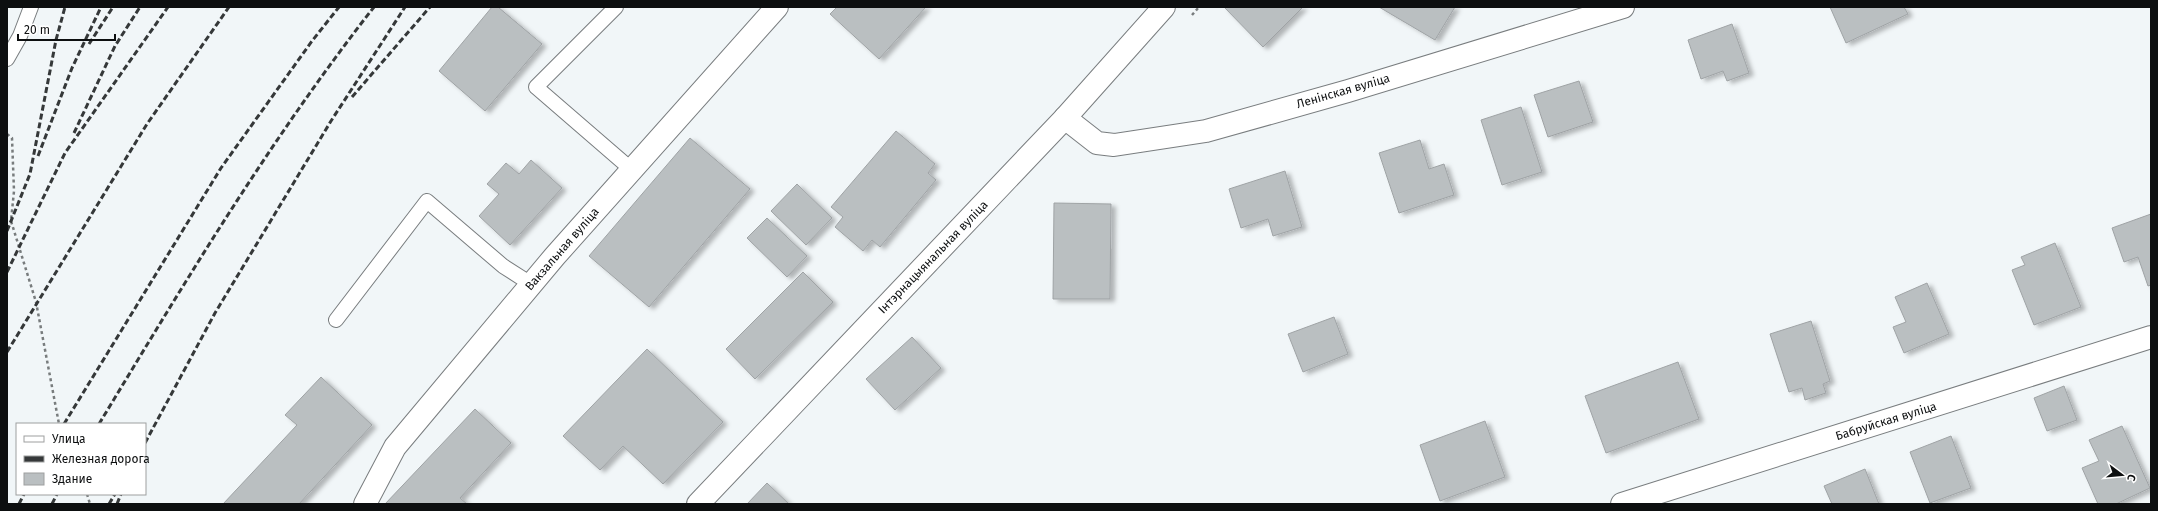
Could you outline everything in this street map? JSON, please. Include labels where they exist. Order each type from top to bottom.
[{"type":"street","name":"Вакзальная вуліца","points":[[365,504],[395,447],[531,284],[777,7]]},
{"type":"street","name":"Інтэрнацыянальная вуліца","points":[[698,504],[1065,118],[1164,7]]},
{"type":"street","name":"Ленінская вуліца","points":[[1065,118],[1098,143],[1114,145],[1206,131],[1348,91],[1623,7]]},
{"type":"street","name":"Бабруйская вуліца","points":[[1622,504],[2151,337]]},
{"type":"lane","points":[[7,59],[20,36],[31,7]]},
{"type":"lane","points":[[616,7],[536,86],[632,170]]},
{"type":"lane","points":[[336,320],[427,201],[503,266],[531,284]]},
{"type":"path","points":[[7,134],[12,138],[14,190],[11,221],[36,302],[58,423]]},
{"type":"building","points":[[492,7],[498,7],[542,44],[485,111],[439,71]]},
{"type":"building","points":[[837,7],[926,7],[879,59],[830,14]]},
{"type":"building","points":[[1224,7],[1303,7],[1263,47]]},
{"type":"building","points":[[1379,7],[1455,7],[1435,40]]},
{"type":"building","points":[[1830,7],[1904,7],[1908,14],[1846,43]]},
{"type":"building","points":[[1732,24],[1749,73],[1727,81],[1723,71],[1701,79],[1688,40]]},
{"type":"building","points":[[1579,81],[1593,122],[1548,137],[1534,95]]},
{"type":"building","points":[[1521,107],[1542,172],[1502,185],[1481,120]]},
{"type":"building","points":[[896,131],[935,164],[928,173],[936,180],[880,247],[872,240],[863,251],[835,227],[843,217],[831,207]]},
{"type":"building","points":[[690,138],[750,189],[649,307],[589,256]]},
{"type":"building","points":[[1420,140],[1429,169],[1444,164],[1454,195],[1399,213],[1379,153]]},
{"type":"building","points":[[531,160],[562,188],[510,245],[479,216],[499,194],[487,184],[506,163],[519,174]]},
{"type":"building","points":[[1285,171],[1302,227],[1273,236],[1268,219],[1241,228],[1229,189]]},
{"type":"building","points":[[797,184],[832,218],[806,245],[771,211]]},
{"type":"building","points":[[1054,203],[1111,204],[1110,299],[1053,299]]},
{"type":"building","points":[[2151,214],[2151,285],[2148,286],[2138,257],[2124,262],[2112,228]]},
{"type":"building","points":[[767,218],[807,256],[787,277],[747,238]]},
{"type":"building","points":[[2055,243],[2081,307],[2034,325],[2012,270],[2025,265],[2021,257]]},
{"type":"building","points":[[803,272],[833,302],[755,379],[726,349]]},
{"type":"building","points":[[1927,283],[1949,334],[1904,353],[1893,327],[1906,322],[1895,297]]},
{"type":"building","points":[[1334,317],[1348,354],[1303,372],[1288,334]]},
{"type":"building","points":[[1811,321],[1830,381],[1823,384],[1826,393],[1805,400],[1802,388],[1789,392],[1770,334]]},
{"type":"building","points":[[912,337],[941,368],[895,410],[866,379]]},
{"type":"building","points":[[647,349],[723,422],[663,484],[623,446],[600,470],[563,436]]},
{"type":"building","points":[[1678,362],[1699,419],[1606,453],[1585,396]]},
{"type":"building","points":[[321,377],[372,425],[299,504],[223,504],[297,425],[285,415]]},
{"type":"building","points":[[2064,386],[2077,420],[2047,431],[2034,398]]},
{"type":"building","points":[[475,409],[511,443],[460,498],[467,504],[385,504]]},
{"type":"building","points":[[1485,421],[1505,477],[1440,501],[1420,445]]},
{"type":"building","points":[[2122,426],[2150,488],[2116,504],[2098,504],[2082,468],[2099,461],[2089,440]]},
{"type":"building","points":[[1951,436],[1971,488],[1930,503],[1910,452]]},
{"type":"building","points":[[1865,469],[1879,504],[1832,504],[1824,486]]},
{"type":"building","points":[[767,483],[789,504],[747,504]]},
{"type":"railway","points":[[7,231],[30,174],[56,40],[65,7]]},
{"type":"railway","points":[[38,156],[72,68],[101,7]]},
{"type":"railway","points":[[89,44],[113,7]]},
{"type":"railway","points":[[74,133],[115,46],[140,7]]},
{"type":"railway","points":[[7,272],[65,153],[168,7]]},
{"type":"railway","points":[[7,352],[147,124],[229,7]]},
{"type":"railway","points":[[65,423],[221,168],[312,41],[339,7]]},
{"type":"railway","points":[[100,423],[230,211],[264,159],[336,57],[374,7]]},
{"type":"railway","points":[[146,441],[215,313],[331,121],[405,7]]},
{"type":"railway","points":[[352,97],[430,7]]},
{"type":"railway","points":[[19,504],[24,495]]},
{"type":"railway","points":[[52,504],[56,495]]},
{"type":"railway","points":[[109,504],[114,495]]},
{"type":"railway","points":[[117,504],[121,495]]}]
